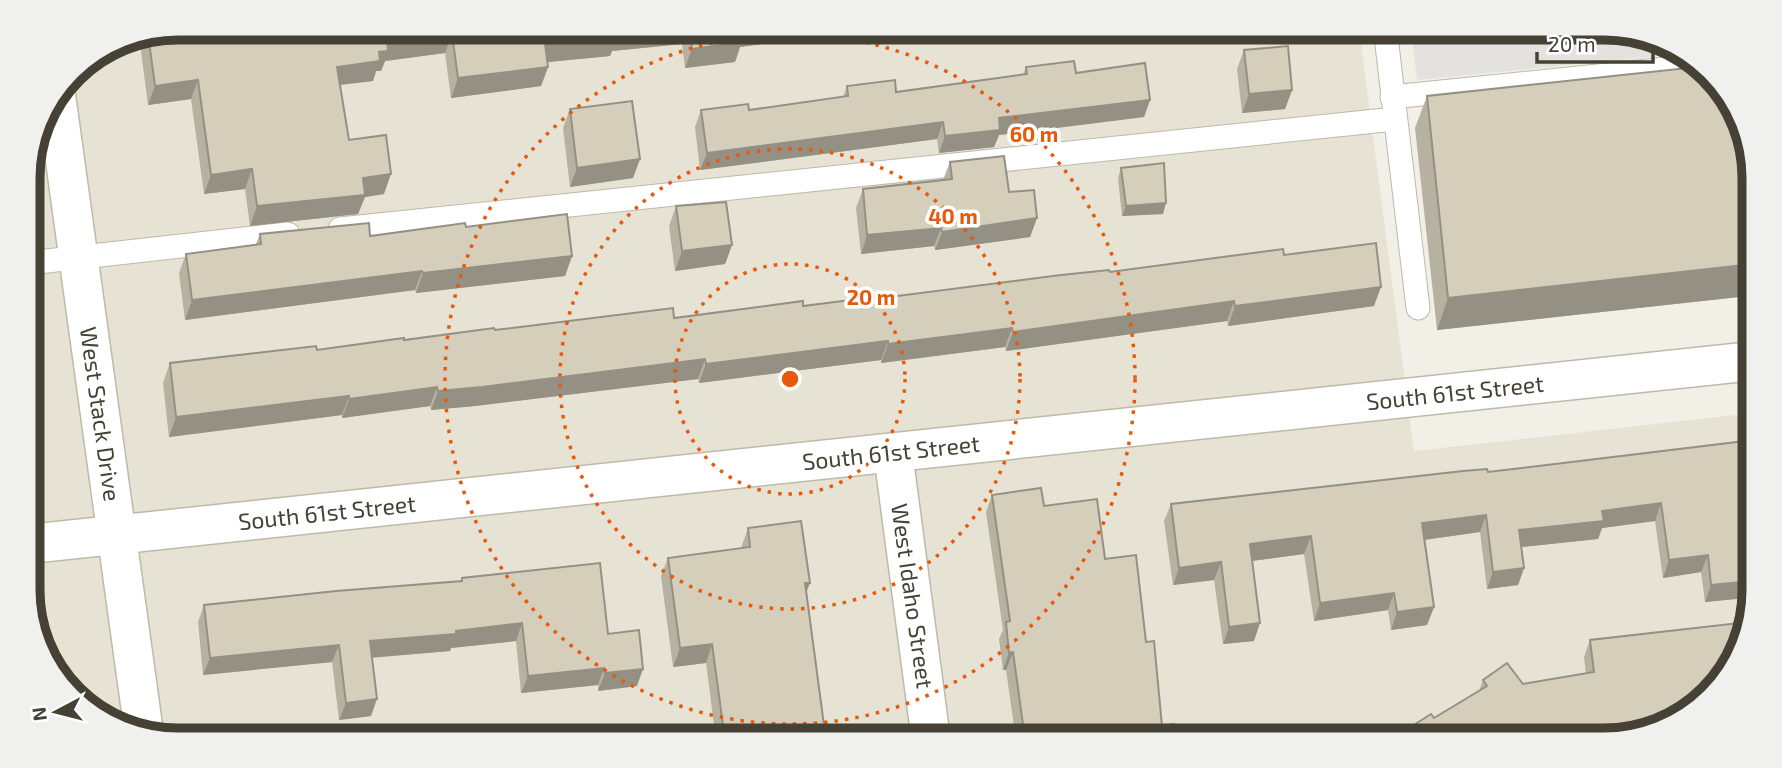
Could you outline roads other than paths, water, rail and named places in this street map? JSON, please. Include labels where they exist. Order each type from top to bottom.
[{"type":"street","name":"West Stack Drive","points":[[58,110],[143,723]]},
{"type":"street","name":"South 61st Street","points":[[40,543],[1742,362]]},
{"type":"street","name":"West Idaho Street","points":[[893,453],[929,727]]},
{"type":"lane","points":[[1386,40],[1418,308]]},
{"type":"lane","points":[[41,262],[1393,108],[1686,67]]}]
